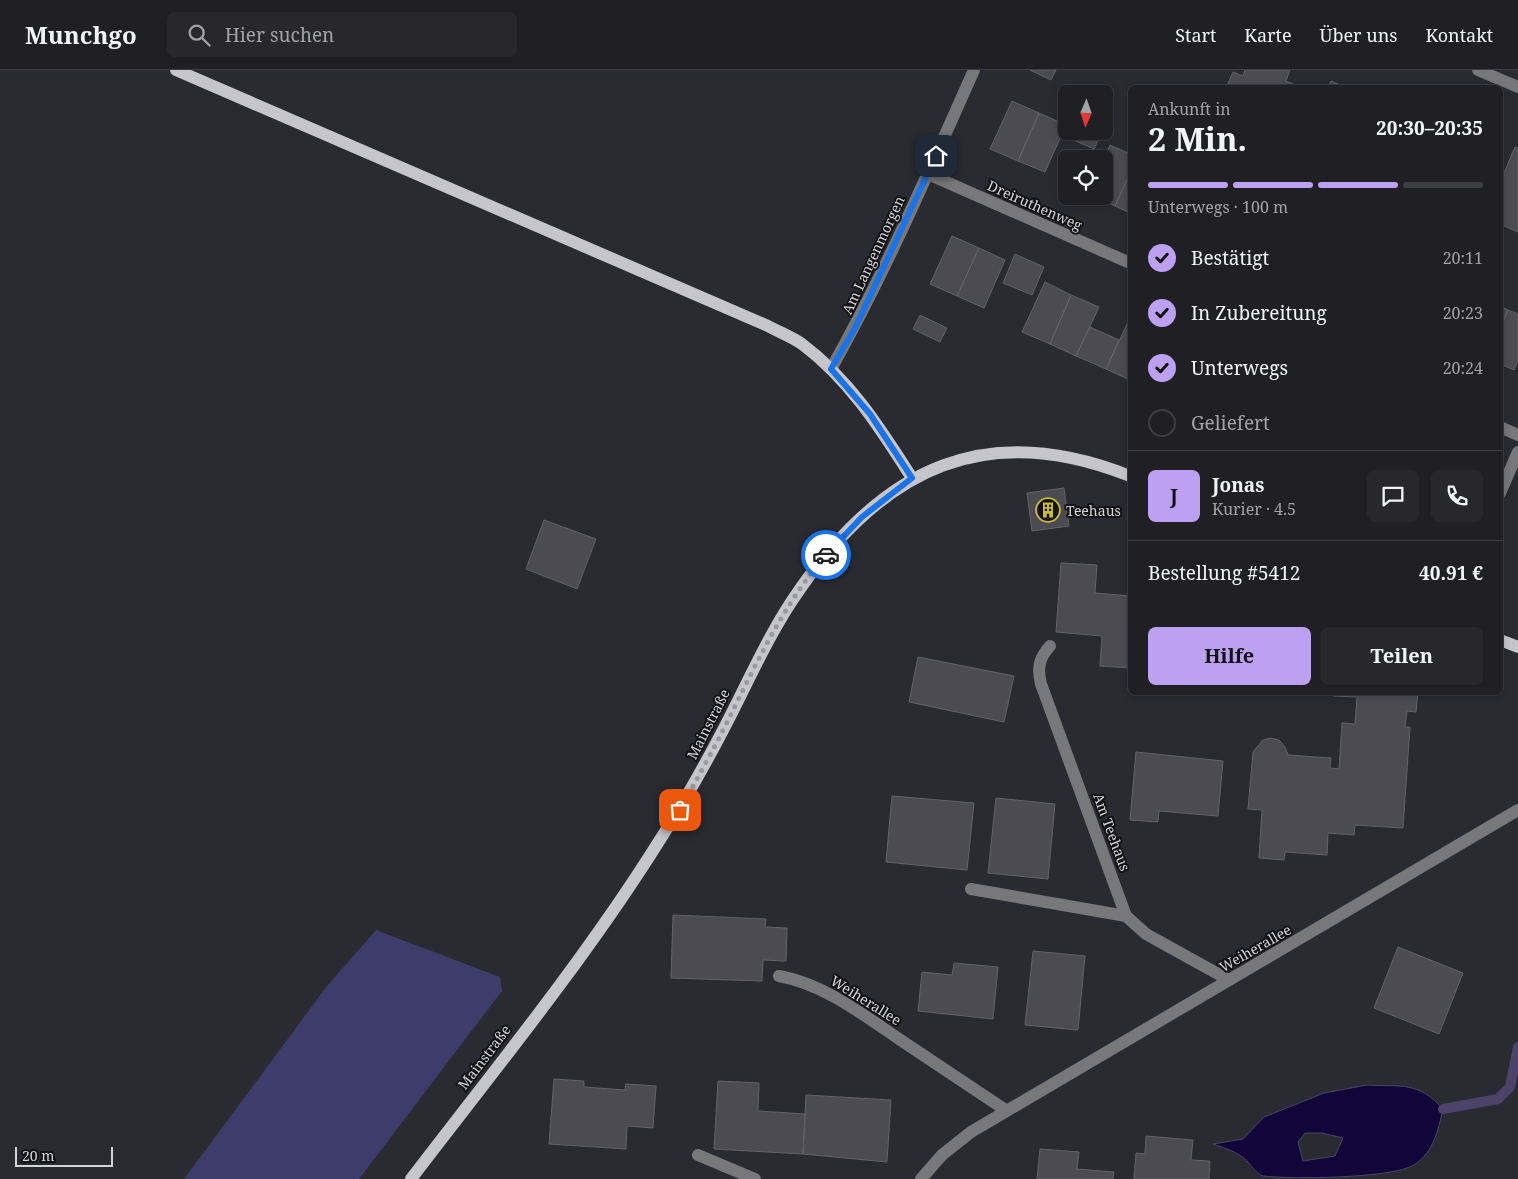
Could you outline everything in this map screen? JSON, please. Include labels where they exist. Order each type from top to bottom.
[{"type":"main road","points":[[176,70],[768,326],[801,343],[831,369],[870,414],[912,478]]},
{"type":"main road","name":"Mainstraße","points":[[411,1179],[629,888],[680,810],[721,734],[760,655],[799,590],[845,533],[877,504],[912,478],[944,464],[972,456],[1031,453],[1079,460],[1128,475]]},
{"type":"main road","points":[[1503,641],[1518,647]]},
{"type":"street","name":"Am Langenmorgen","points":[[831,369],[855,328],[928,174],[974,70]]},
{"type":"street","points":[[1478,70],[1518,87]]},
{"type":"street","name":"Dreiruthenweg","points":[[928,174],[1128,262]]},
{"type":"street","points":[[1503,428],[1518,435]]},
{"type":"street","points":[[1503,486],[1518,452]]},
{"type":"street","name":"Am Teehaus","points":[[1050,646],[1043,654],[1039,664],[1041,684],[1126,916],[1146,934],[1229,980]]},
{"type":"street","name":"Weiherallee","points":[[921,1179],[942,1155],[971,1132],[1518,810]]},
{"type":"street","points":[[970,889],[1126,916]]},
{"type":"street","name":"Weiherallee","points":[[779,976],[801,980],[838,1000],[1007,1111]]},
{"type":"street","points":[[698,1155],[755,1179]]},
{"type":"shaded area","points":[[376,930],[500,977],[502,991],[359,1179],[184,1179],[327,986]]},
{"type":"shaded area","points":[[1367,1085],[1409,1087],[1426,1094],[1443,1109],[1431,1147],[1421,1160],[1402,1170],[1384,1173],[1316,1178],[1263,1176],[1241,1156],[1231,1150],[1213,1144],[1243,1139],[1264,1117],[1324,1093]],"holes":[[[1305,1133],[1322,1133],[1343,1138],[1335,1156],[1303,1161],[1298,1142]]]},
{"type":"building","points":[[1030,70],[1056,70],[1051,80]]},
{"type":"building","points":[[1245,70],[1290,70],[1286,81],[1293,84],[1227,85],[1233,72],[1243,76]]},
{"type":"building","points":[[1331,81],[1340,85],[1329,85]]},
{"type":"building","points":[[1012,101],[1039,113],[1018,161],[990,149]]},
{"type":"building","points":[[1039,113],[1058,121],[1059,140],[1045,172],[1018,161]]},
{"type":"building","points":[[1073,140],[1098,140],[1094,149]]},
{"type":"building","points":[[1110,145],[1128,153],[1128,177],[1115,206],[1113,205],[1113,150],[1108,150]]},
{"type":"building","points":[[1515,147],[1518,148],[1518,232],[1503,225],[1503,175]]},
{"type":"building","points":[[1128,177],[1128,212],[1115,206]]},
{"type":"building","points":[[952,236],[979,248],[957,296],[930,284]]},
{"type":"building","points":[[979,248],[1005,260],[984,308],[957,296]]},
{"type":"building","points":[[1015,254],[1044,267],[1032,295],[1003,283]]},
{"type":"building","points":[[1045,282],[1071,295],[1050,344],[1022,332]]},
{"type":"building","points":[[1071,295],[1099,307],[1076,356],[1050,344]]},
{"type":"building","points":[[1503,308],[1508,310],[1503,321]]},
{"type":"building","points":[[1508,310],[1518,314],[1518,361],[1514,370],[1503,365],[1503,321]]},
{"type":"building","points":[[920,315],[947,328],[940,342],[913,329]]},
{"type":"building","points":[[1128,322],[1128,379],[1106,369]]},
{"type":"building","points":[[1090,327],[1119,340],[1106,369],[1076,356]]},
{"type":"building","name":"Teehaus","points":[[1064,488],[1069,526],[1032,531],[1027,493]]},
{"type":"building","points":[[544,520],[596,539],[577,589],[526,569]]},
{"type":"building","points":[[1061,563],[1097,565],[1095,593],[1128,596],[1128,668],[1100,666],[1102,636],[1056,632]]},
{"type":"building","points":[[918,657],[1014,676],[1004,722],[909,702]]},
{"type":"building","points":[[1418,695],[1416,712],[1407,711],[1405,727],[1410,727],[1403,828],[1355,825],[1354,835],[1328,833],[1327,855],[1285,852],[1284,860],[1259,858],[1262,810],[1248,809],[1253,752],[1263,740],[1271,738],[1279,740],[1285,747],[1288,755],[1331,758],[1330,768],[1339,769],[1342,723],[1355,724],[1357,697],[1333,696]]},
{"type":"building","points":[[1136,752],[1223,761],[1218,816],[1159,811],[1158,822],[1130,820]]},
{"type":"building","points":[[892,796],[974,803],[967,870],[886,862]]},
{"type":"building","points":[[996,798],[1055,804],[1048,879],[988,873]]},
{"type":"building","points":[[673,915],[766,919],[765,927],[787,928],[786,961],[763,960],[762,981],[671,978]]},
{"type":"building","points":[[1398,947],[1463,973],[1439,1034],[1374,1008]]},
{"type":"building","points":[[1033,951],[1085,956],[1078,1030],[1025,1025]]},
{"type":"building","points":[[954,963],[998,967],[993,1019],[918,1011],[922,972],[952,975]]},
{"type":"building","points":[[554,1079],[584,1081],[584,1087],[625,1090],[626,1084],[656,1086],[653,1128],[627,1126],[626,1149],[549,1144]]},
{"type":"building","points":[[718,1081],[759,1083],[758,1111],[805,1114],[803,1154],[714,1149]]},
{"type":"building","points":[[806,1095],[891,1100],[887,1162],[803,1154]]},
{"type":"building","points":[[1146,1136],[1193,1140],[1191,1160],[1210,1161],[1209,1179],[1134,1179],[1136,1153],[1145,1154]]},
{"type":"building","points":[[1040,1149],[1079,1152],[1077,1169],[1114,1172],[1113,1179],[1037,1179]]},
{"type":"waterway","points":[[1443,1109],[1498,1099],[1510,1087],[1518,1047]]},
{"type":"way so far","points":[[680,810],[721,734],[760,655],[799,590],[826,555]]},
{"type":"place","name":"Teehaus","points":[[1048,510]]},
{"type":"route","points":[[826,555],[862,517],[912,478],[870,414],[851,389],[831,369],[855,328],[936,156]]}]
